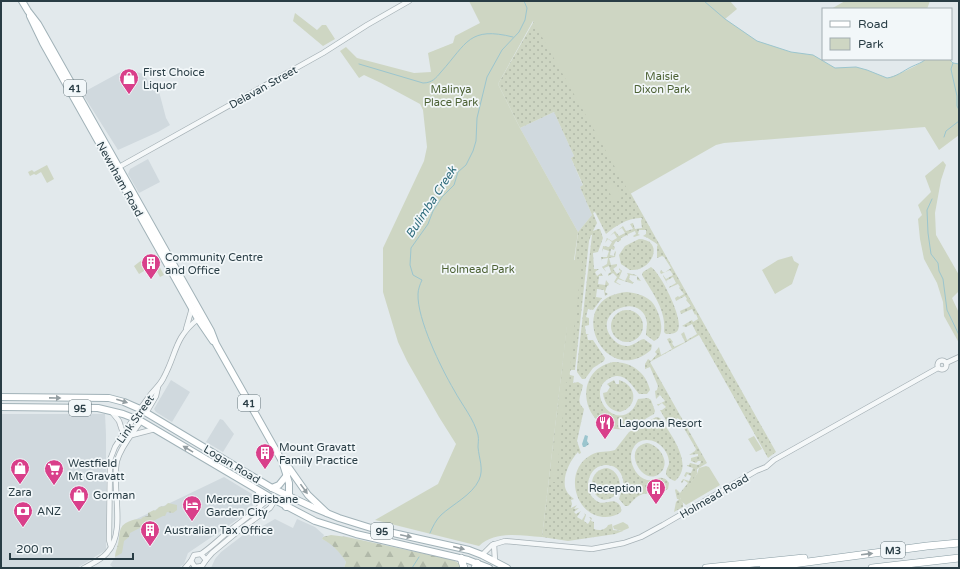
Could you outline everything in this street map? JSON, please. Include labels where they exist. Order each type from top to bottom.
[{"type":"highway","name":"M3","points":[[763,568],[959,543]]},
{"type":"highway","points":[[706,568],[815,556],[828,559]]},
{"type":"highway","points":[[461,558],[464,568]]},
{"type":"highway","name":"M3","points":[[872,568],[959,558]]},
{"type":"main road","name":"Newnham Road","points":[[22,1],[38,24],[45,41],[201,318],[207,334],[216,344],[282,461],[289,483],[289,496],[286,507]]},
{"type":"main road","name":"Newnham Road","points":[[149,226],[192,308],[201,318]]},
{"type":"main road","name":"Logan Road","points":[[1,397],[109,398],[124,402],[140,409],[276,490],[329,514],[371,528],[457,547],[482,555],[508,568]]},
{"type":"main road","name":"Logan Road","points":[[1,407],[89,408],[110,410],[141,421],[286,507],[314,521],[394,543],[461,558],[476,566],[489,568]]},
{"type":"main road","name":"Link Street","points":[[134,418],[140,409]]},
{"type":"main road","name":"Link Street","points":[[141,421],[146,413]]},
{"type":"main road","name":"Newnham Road","points":[[282,461],[289,468],[308,495],[329,514]]},
{"type":"main road","points":[[273,499],[276,490],[287,476]]},
{"type":"main road","points":[[476,566],[482,555]]},
{"type":"street","name":"Delavan Street","points":[[117,168],[328,50],[366,25],[409,1]]},
{"type":"street","points":[[186,330],[192,308]]},
{"type":"street","name":"Link Street","points":[[140,409],[158,387],[168,370],[178,343],[186,330],[201,318]]},
{"type":"street","name":"Holmead Road","points":[[494,544],[508,541],[592,549],[617,545],[641,537],[938,368],[945,368],[946,363],[959,357]]},
{"type":"street","name":"Link Street","points":[[146,413],[156,396],[158,387]]},
{"type":"street","points":[[110,410],[119,421],[123,433]]},
{"type":"street","name":"Link Street","points":[[111,548],[109,540],[110,460],[113,451],[123,433],[134,418]]},
{"type":"street","name":"Link Street","points":[[111,548],[116,537],[117,462],[120,452],[141,421]]},
{"type":"street","points":[[132,435],[155,429]]},
{"type":"street","points":[[258,490],[260,507]]},
{"type":"street","points":[[185,568],[194,555],[201,554],[260,507],[273,499]]},
{"type":"street","points":[[191,561],[194,567],[202,566],[216,550],[242,528],[270,508],[273,499]]},
{"type":"street","points":[[482,555],[494,544]]},
{"type":"street","points":[[494,544],[495,561]]},
{"type":"street","points":[[84,568],[103,557],[111,548]]},
{"type":"street","points":[[201,554],[206,560]]},
{"type":"shaded area","points":[[126,69],[130,75],[136,72],[144,74],[150,85],[157,84],[166,118],[170,125],[118,150],[82,93]]},
{"type":"shaded area","points":[[554,112],[574,156],[571,158],[583,186],[580,187],[592,215],[578,232],[520,128]]},
{"type":"shaded area","points":[[148,159],[160,182],[139,193],[128,174],[130,169]]},
{"type":"shaded area","points":[[171,380],[190,392],[172,422],[156,412],[154,409]]},
{"type":"shaded area","name":"Westfield Mt Gravatt","points":[[1,414],[105,414],[106,550],[77,568],[1,568]]},
{"type":"shaded area","points":[[220,419],[223,420],[234,434],[223,452],[206,442]]},
{"type":"shaded area","points":[[224,477],[252,494],[254,503],[250,511],[188,553],[184,564],[178,568],[114,568],[110,565],[118,553],[122,541],[122,526]]},
{"type":"shaded area","points":[[275,519],[293,528],[297,519],[315,527],[324,535],[322,539],[330,543],[343,556],[346,562],[344,568],[211,568],[215,559],[221,552],[247,532],[249,534]]},
{"type":"green space","points":[[469,1],[730,1],[737,9],[725,19],[757,41],[791,52],[813,55],[835,68],[856,67],[887,78],[907,70],[925,60],[950,60],[953,63],[959,64],[959,135],[939,150],[925,127],[724,143],[716,145],[630,194],[533,21],[498,84],[520,128],[578,232],[574,260],[582,261],[569,381],[564,384],[566,385],[556,482],[550,482],[568,318],[542,537],[517,535],[501,536],[486,541],[479,546],[375,520],[438,484],[456,444],[407,361],[398,342],[383,292],[383,248],[424,161],[427,147],[423,110],[420,104],[381,83],[364,75],[359,78],[340,51],[346,47],[357,58],[414,73],[431,72],[428,53],[453,43],[455,36],[480,23]]},
{"type":"green space","points":[[845,1],[930,1],[927,8],[833,8]]},
{"type":"green space","points":[[295,13],[317,30],[322,25],[326,25],[335,39],[323,46],[293,21]]},
{"type":"green space","points":[[534,21],[776,452],[768,458],[699,335],[650,362],[707,463],[697,469],[697,474],[680,499],[683,503],[683,507],[674,512],[676,502],[679,499],[677,499],[675,490],[676,489],[680,493],[688,483],[684,480],[682,483],[681,482],[683,479],[689,481],[691,476],[687,474],[686,477],[684,476],[686,472],[691,473],[693,468],[687,465],[690,463],[698,465],[701,461],[696,463],[691,461],[691,458],[698,456],[698,454],[689,455],[696,449],[678,418],[668,424],[660,410],[666,407],[662,403],[658,406],[657,404],[665,401],[660,395],[656,399],[655,391],[657,390],[658,386],[650,367],[645,369],[645,364],[648,359],[651,361],[657,354],[655,352],[659,347],[661,355],[672,349],[667,339],[670,338],[674,347],[685,342],[681,334],[684,332],[687,340],[697,334],[692,324],[686,327],[682,326],[692,320],[693,322],[698,319],[692,309],[681,314],[680,311],[691,306],[686,300],[687,299],[685,296],[676,301],[675,298],[684,294],[679,288],[680,287],[678,284],[669,288],[676,283],[673,277],[666,281],[668,285],[663,276],[663,275],[666,279],[673,275],[670,270],[665,272],[671,268],[664,257],[662,256],[657,258],[658,245],[643,236],[646,234],[646,230],[639,230],[638,234],[640,235],[634,237],[633,236],[636,234],[635,231],[628,234],[628,236],[627,235],[621,238],[618,242],[616,241],[613,246],[615,247],[614,250],[611,249],[610,255],[614,256],[615,251],[616,252],[615,257],[609,258],[611,265],[617,264],[617,266],[613,269],[617,274],[621,271],[619,268],[622,271],[619,278],[625,281],[628,275],[627,273],[634,274],[637,276],[630,275],[629,279],[634,283],[633,284],[618,279],[616,282],[620,285],[614,282],[617,277],[613,273],[608,276],[611,272],[609,266],[604,268],[606,272],[602,267],[607,264],[608,258],[602,259],[602,261],[601,257],[607,257],[609,251],[603,249],[602,253],[603,246],[609,247],[612,242],[608,239],[605,243],[607,238],[612,241],[617,238],[614,233],[610,236],[615,231],[619,236],[625,233],[622,228],[618,230],[623,226],[626,231],[633,229],[630,224],[633,223],[635,229],[642,228],[642,218],[632,219],[622,223],[606,234],[595,212],[593,213],[597,223],[593,231],[600,229],[603,238],[598,252],[593,253],[594,269],[599,269],[595,272],[597,276],[601,273],[603,276],[599,276],[598,284],[605,285],[606,280],[609,284],[605,292],[608,294],[605,296],[604,290],[597,289],[596,297],[602,298],[593,310],[588,309],[586,317],[589,318],[589,325],[585,326],[586,334],[589,334],[587,335],[588,340],[593,340],[605,358],[604,361],[593,368],[585,379],[582,379],[577,372],[591,235],[589,241],[575,370],[571,370],[569,373],[570,375],[574,376],[573,383],[578,382],[583,385],[579,400],[584,409],[577,441],[581,453],[579,454],[578,452],[572,459],[565,477],[565,487],[568,494],[574,499],[571,500],[571,508],[577,505],[574,509],[579,508],[574,512],[576,514],[581,511],[577,517],[582,520],[585,515],[584,513],[586,515],[584,521],[588,524],[591,519],[589,517],[592,518],[591,521],[594,522],[594,529],[596,530],[604,529],[608,525],[612,524],[613,530],[623,531],[615,534],[568,541],[542,537],[578,232],[592,215],[580,187],[583,185],[571,158],[574,156],[554,112],[520,128],[498,84]]},
{"type":"green space","points":[[943,161],[946,165],[941,180],[935,213],[936,235],[959,275],[959,291],[952,298],[959,313],[959,343],[944,316],[943,302],[937,283],[924,259],[918,219],[922,215],[918,205],[931,192],[925,176]]},
{"type":"green space","points":[[47,165],[54,179],[47,183],[41,172],[30,176],[28,172],[32,170],[34,172]]},
{"type":"green space","points":[[613,182],[622,197],[614,201],[606,186]]},
{"type":"green space","points":[[639,239],[647,241],[652,245],[654,250],[653,256],[645,266],[630,270],[621,264],[619,255],[625,246]]},
{"type":"green space","points":[[153,255],[164,275],[160,277],[149,257]]},
{"type":"green space","points":[[147,256],[151,263],[147,265],[149,268],[139,274],[134,266]]},
{"type":"green space","points":[[792,256],[794,261],[799,264],[792,284],[775,294],[762,270],[778,260]]},
{"type":"green space","points":[[651,267],[660,277],[665,286],[678,316],[678,330],[671,334],[666,334],[664,332],[661,309],[642,275],[643,272]]},
{"type":"green space","points":[[627,292],[646,297],[651,301],[657,310],[661,322],[661,334],[654,341],[646,335],[647,323],[644,313],[637,308],[629,306],[620,308],[613,312],[608,319],[607,327],[614,341],[624,346],[629,346],[644,339],[652,345],[651,350],[634,359],[618,359],[605,351],[597,338],[593,323],[597,309],[607,298]]},
{"type":"green space","points":[[624,310],[630,310],[639,314],[643,326],[639,338],[630,342],[624,342],[615,338],[611,329],[611,323],[615,314]]},
{"type":"green space","points":[[613,362],[620,362],[637,369],[645,378],[650,390],[647,394],[639,394],[627,380],[620,376],[615,376],[603,384],[600,391],[604,406],[610,412],[617,415],[624,415],[633,409],[638,399],[648,398],[651,400],[655,411],[654,414],[635,425],[623,429],[609,428],[599,421],[591,412],[587,400],[587,388],[591,377],[599,368]]},
{"type":"green space","points":[[614,380],[616,384],[619,384],[619,380],[629,386],[633,396],[633,401],[630,406],[620,412],[610,408],[606,403],[603,393],[607,392],[610,387],[607,384]]},
{"type":"green space","points":[[656,417],[660,418],[679,449],[682,458],[681,474],[675,481],[669,478],[666,473],[669,460],[666,451],[659,444],[651,440],[641,441],[636,444],[632,451],[631,461],[633,466],[639,475],[647,480],[660,478],[665,479],[669,483],[668,489],[662,492],[646,493],[635,499],[628,506],[625,506],[619,499],[623,487],[622,475],[614,466],[599,466],[589,478],[588,488],[590,493],[596,501],[603,503],[616,502],[620,505],[621,512],[608,517],[593,514],[585,508],[579,500],[575,480],[577,470],[591,455],[594,453],[615,450],[629,432]]},
{"type":"green space","points":[[754,436],[762,449],[756,452],[748,439]]},
{"type":"green space","points":[[647,443],[652,444],[660,451],[664,460],[663,470],[653,477],[646,475],[641,471],[635,458],[636,451],[639,446]]},
{"type":"green space","points":[[706,466],[709,467],[720,485],[686,505],[680,500],[681,496],[697,474],[699,468]]},
{"type":"green space","points":[[607,468],[618,476],[620,485],[617,494],[612,498],[604,500],[594,493],[592,482],[596,473],[601,469]]},
{"type":"green space","points":[[168,503],[177,505],[177,510],[173,513],[167,512],[165,516],[130,533],[129,537],[124,541],[122,553],[115,557],[120,531],[123,525],[131,520],[141,519],[148,516],[148,513],[154,510],[155,511],[159,507],[165,506]]},
{"type":"green space","points":[[623,522],[628,525],[629,528],[622,531],[614,529],[613,526]]},
{"type":"green space","points":[[331,535],[347,537],[453,560],[460,564],[461,568],[344,568],[346,562],[341,555],[322,539],[323,537]]},
{"type":"water","points":[[585,435],[588,436],[587,441],[589,444],[583,447],[582,444]]},
{"type":"waterway","name":"Bulimba Creek","points":[[430,533],[441,515],[467,495],[476,485],[479,480],[481,468],[476,429],[443,369],[421,316],[418,292],[422,280],[413,275],[410,265],[411,248],[428,224],[433,211],[442,197],[454,185],[458,172],[466,165],[473,151],[476,141],[477,118],[487,77],[502,50],[519,32],[525,20],[527,8],[524,1]]},
{"type":"waterway","name":"Bulimba Creek","points":[[704,1],[725,19],[757,41],[791,52],[813,55],[835,68],[856,67],[887,78],[896,75],[924,60]]},
{"type":"waterway","points":[[359,64],[426,83],[435,78],[470,40],[487,34],[498,34],[513,37]]},
{"type":"waterway","name":"Bulimba Creek","points":[[950,60],[953,63],[959,64]]},
{"type":"waterway","points":[[953,63],[951,69],[959,110]]},
{"type":"waterway","points":[[944,137],[946,131],[959,121]]},
{"type":"waterway","points":[[932,199],[927,210],[931,254],[938,263],[939,271],[943,279],[947,310],[959,335]]},
{"type":"waterway","name":"Bulimba Creek","points":[[412,568],[419,557]]},
{"type":"place","name":"First Choice Liquor","points":[[129,95]]},
{"type":"place","name":"Community Centre and Office","points":[[151,280]]},
{"type":"place","name":"Lagoona Resort","points":[[605,440]]},
{"type":"place","name":"Mount Gravatt Family Practice","points":[[265,470]]},
{"type":"place","name":"Zara","points":[[20,485]]},
{"type":"place","name":"Westfield Mt Gravatt","points":[[54,486]]},
{"type":"place","name":"Reception","points":[[656,505]]},
{"type":"place","name":"Gorman","points":[[79,512]]},
{"type":"place","name":"Mercure Brisbane Garden City","points":[[192,522]]},
{"type":"place","name":"ANZ","points":[[23,528]]},
{"type":"place","name":"Australian Tax Office","points":[[150,547]]},
{"type":"park label","name":"Maisie Dixon Park","points":[[662,82]]},
{"type":"park label","name":"Malinya Place Park","points":[[451,95]]},
{"type":"park label","name":"Holmead Park","points":[[478,269]]}]
